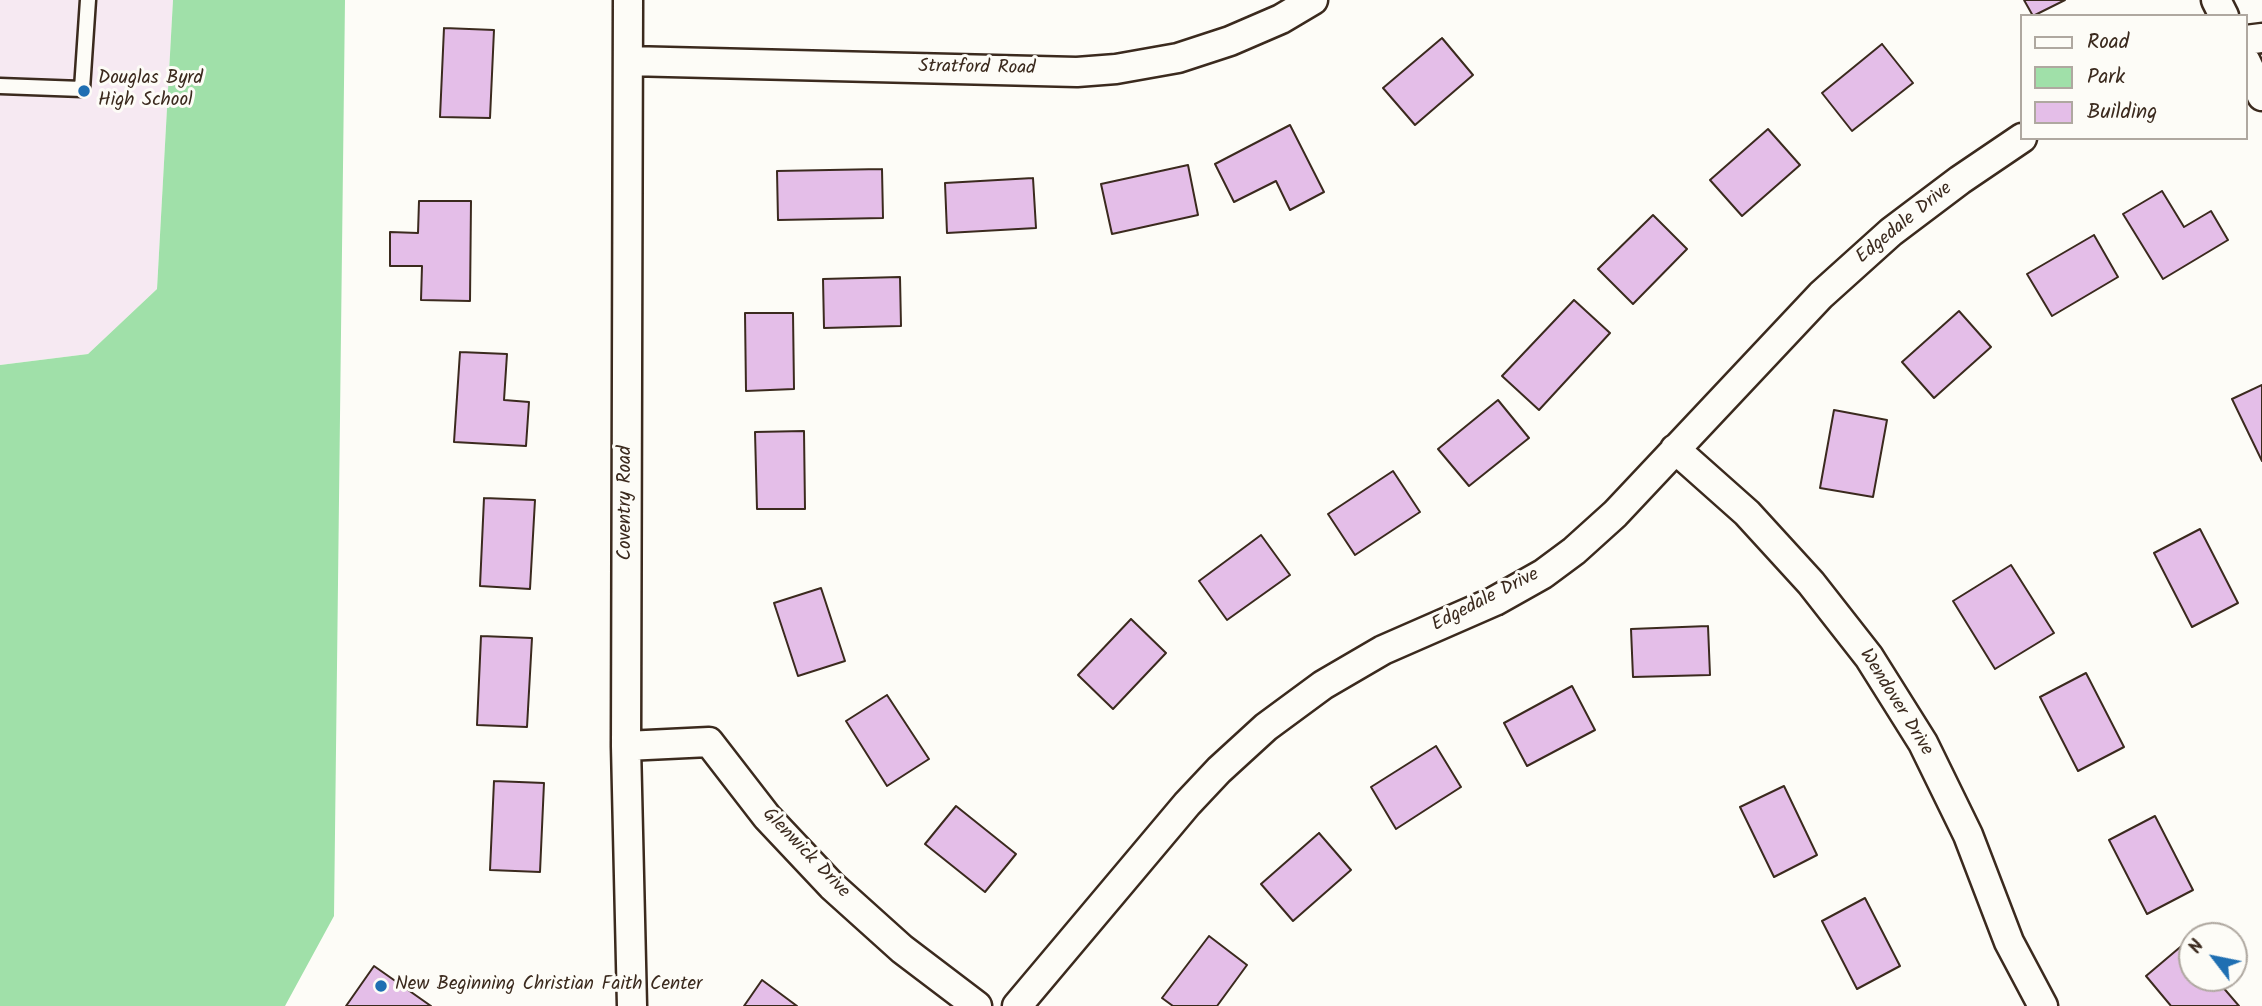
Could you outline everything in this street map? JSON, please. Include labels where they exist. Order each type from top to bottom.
[{"type":"street","name":"Coventry Road","points":[[628,0],[626,746],[632,1006]]},
{"type":"street","name":"Stratford Road","points":[[628,61],[1077,72],[1116,69],[1178,58],[1230,41],[1281,19],[1313,0]]},
{"type":"street","points":[[2248,66],[2262,96]]},
{"type":"street","name":"Edgedale Drive","points":[[1017,1006],[1187,804],[1266,727],[1323,685],[1383,650],[1495,601],[1543,574],[1574,551],[1615,514],[1821,295],[1891,232],[2021,139]]},
{"type":"street","name":"Wendover Drive","points":[[1675,449],[1747,513],[1811,583],[1869,657],[1929,755],[1968,835],[2010,942],[2043,1006]]},
{"type":"street","name":"Glenwick Drive","points":[[626,746],[709,742],[767,817],[832,886],[902,949],[977,1006]]},
{"type":"lane","points":[[0,86],[82,89],[88,0]]},
{"type":"shaded area","name":"Douglas Byrd High School","points":[[0,0],[173,0],[157,289],[88,354],[0,365]]},
{"type":"green space","points":[[173,0],[345,0],[334,916],[285,1006],[0,1006],[0,365],[88,354],[157,289]]},
{"type":"building","points":[[2024,0],[2065,0],[2037,14],[2032,14]]},
{"type":"building","points":[[444,28],[494,30],[490,118],[440,117]]},
{"type":"building","points":[[1442,38],[1473,75],[1415,125],[1383,88]]},
{"type":"building","points":[[1882,44],[1913,83],[1852,131],[1822,93]]},
{"type":"building","points":[[1290,125],[1324,192],[1290,210],[1276,181],[1234,202],[1215,164]]},
{"type":"building","points":[[1768,129],[1800,165],[1742,216],[1710,180]]},
{"type":"building","points":[[1188,165],[1198,215],[1112,234],[1101,184]]},
{"type":"building","points":[[882,169],[883,218],[778,220],[777,171]]},
{"type":"building","points":[[1033,178],[1036,228],[947,233],[945,183]]},
{"type":"building","points":[[2162,191],[2184,227],[2211,211],[2228,240],[2163,279],[2123,214]]},
{"type":"building","points":[[419,201],[471,201],[470,301],[421,300],[422,266],[390,266],[390,232],[418,233]]},
{"type":"building","points":[[1653,215],[1687,249],[1633,304],[1598,269]]},
{"type":"building","points":[[2094,235],[2118,277],[2052,316],[2027,274]]},
{"type":"building","points":[[900,277],[901,326],[824,328],[823,279]]},
{"type":"building","points":[[1574,300],[1610,333],[1539,410],[1502,376]]},
{"type":"building","points":[[1959,311],[1991,347],[1934,398],[1902,362]]},
{"type":"building","points":[[745,313],[793,313],[794,389],[746,391]]},
{"type":"building","points":[[460,352],[507,354],[504,400],[529,402],[526,446],[454,442]]},
{"type":"building","points":[[2262,385],[2262,461],[2232,399]]},
{"type":"building","points":[[1498,400],[1529,438],[1469,486],[1438,449]]},
{"type":"building","points":[[1834,410],[1887,420],[1873,497],[1820,488]]},
{"type":"building","points":[[804,431],[805,509],[757,509],[755,432]]},
{"type":"building","points":[[1393,471],[1420,512],[1355,555],[1328,514]]},
{"type":"building","points":[[484,498],[535,500],[530,589],[480,586]]},
{"type":"building","points":[[2200,529],[2238,603],[2192,627],[2154,553]]},
{"type":"building","points":[[1261,535],[1290,575],[1227,620],[1199,581]]},
{"type":"building","points":[[2011,565],[2054,633],[1995,669],[1953,601]]},
{"type":"building","points":[[821,588],[845,661],[798,676],[774,603]]},
{"type":"building","points":[[1131,619],[1166,653],[1113,709],[1078,675]]},
{"type":"building","points":[[1708,626],[1710,675],[1633,677],[1631,629]]},
{"type":"building","points":[[481,636],[532,638],[527,727],[477,725]]},
{"type":"building","points":[[2086,673],[2124,747],[2078,771],[2040,697]]},
{"type":"building","points":[[1572,686],[1595,730],[1527,766],[1504,723]]},
{"type":"building","points":[[887,695],[929,759],[887,786],[846,721]]},
{"type":"building","points":[[1436,746],[1461,787],[1396,829],[1371,787]]},
{"type":"building","points":[[494,781],[544,783],[540,872],[490,870]]},
{"type":"building","points":[[1784,786],[1817,855],[1774,877],[1740,807]]},
{"type":"building","points":[[956,806],[1016,854],[985,892],[925,844]]},
{"type":"building","points":[[2155,816],[2193,890],[2147,914],[2109,840]]},
{"type":"building","points":[[1319,833],[1351,870],[1293,921],[1261,884]]},
{"type":"building","points":[[1865,898],[1900,966],[1857,989],[1822,921]]},
{"type":"building","points":[[1209,936],[1247,965],[1217,1006],[1173,1006],[1162,998]]},
{"type":"building","points":[[2178,949],[2178,992],[2227,992],[2239,1006],[2171,1006],[2146,976]]},
{"type":"building","name":"New Beginning Christian Faith Center","points":[[374,966],[431,1006],[346,1006]]},
{"type":"building","points":[[762,980],[797,1006],[744,1006]]},
{"type":"place","name":"Douglas Byrd High School","points":[[84,91]]},
{"type":"place","name":"New Beginning Christian Faith Center","points":[[381,986]]}]
